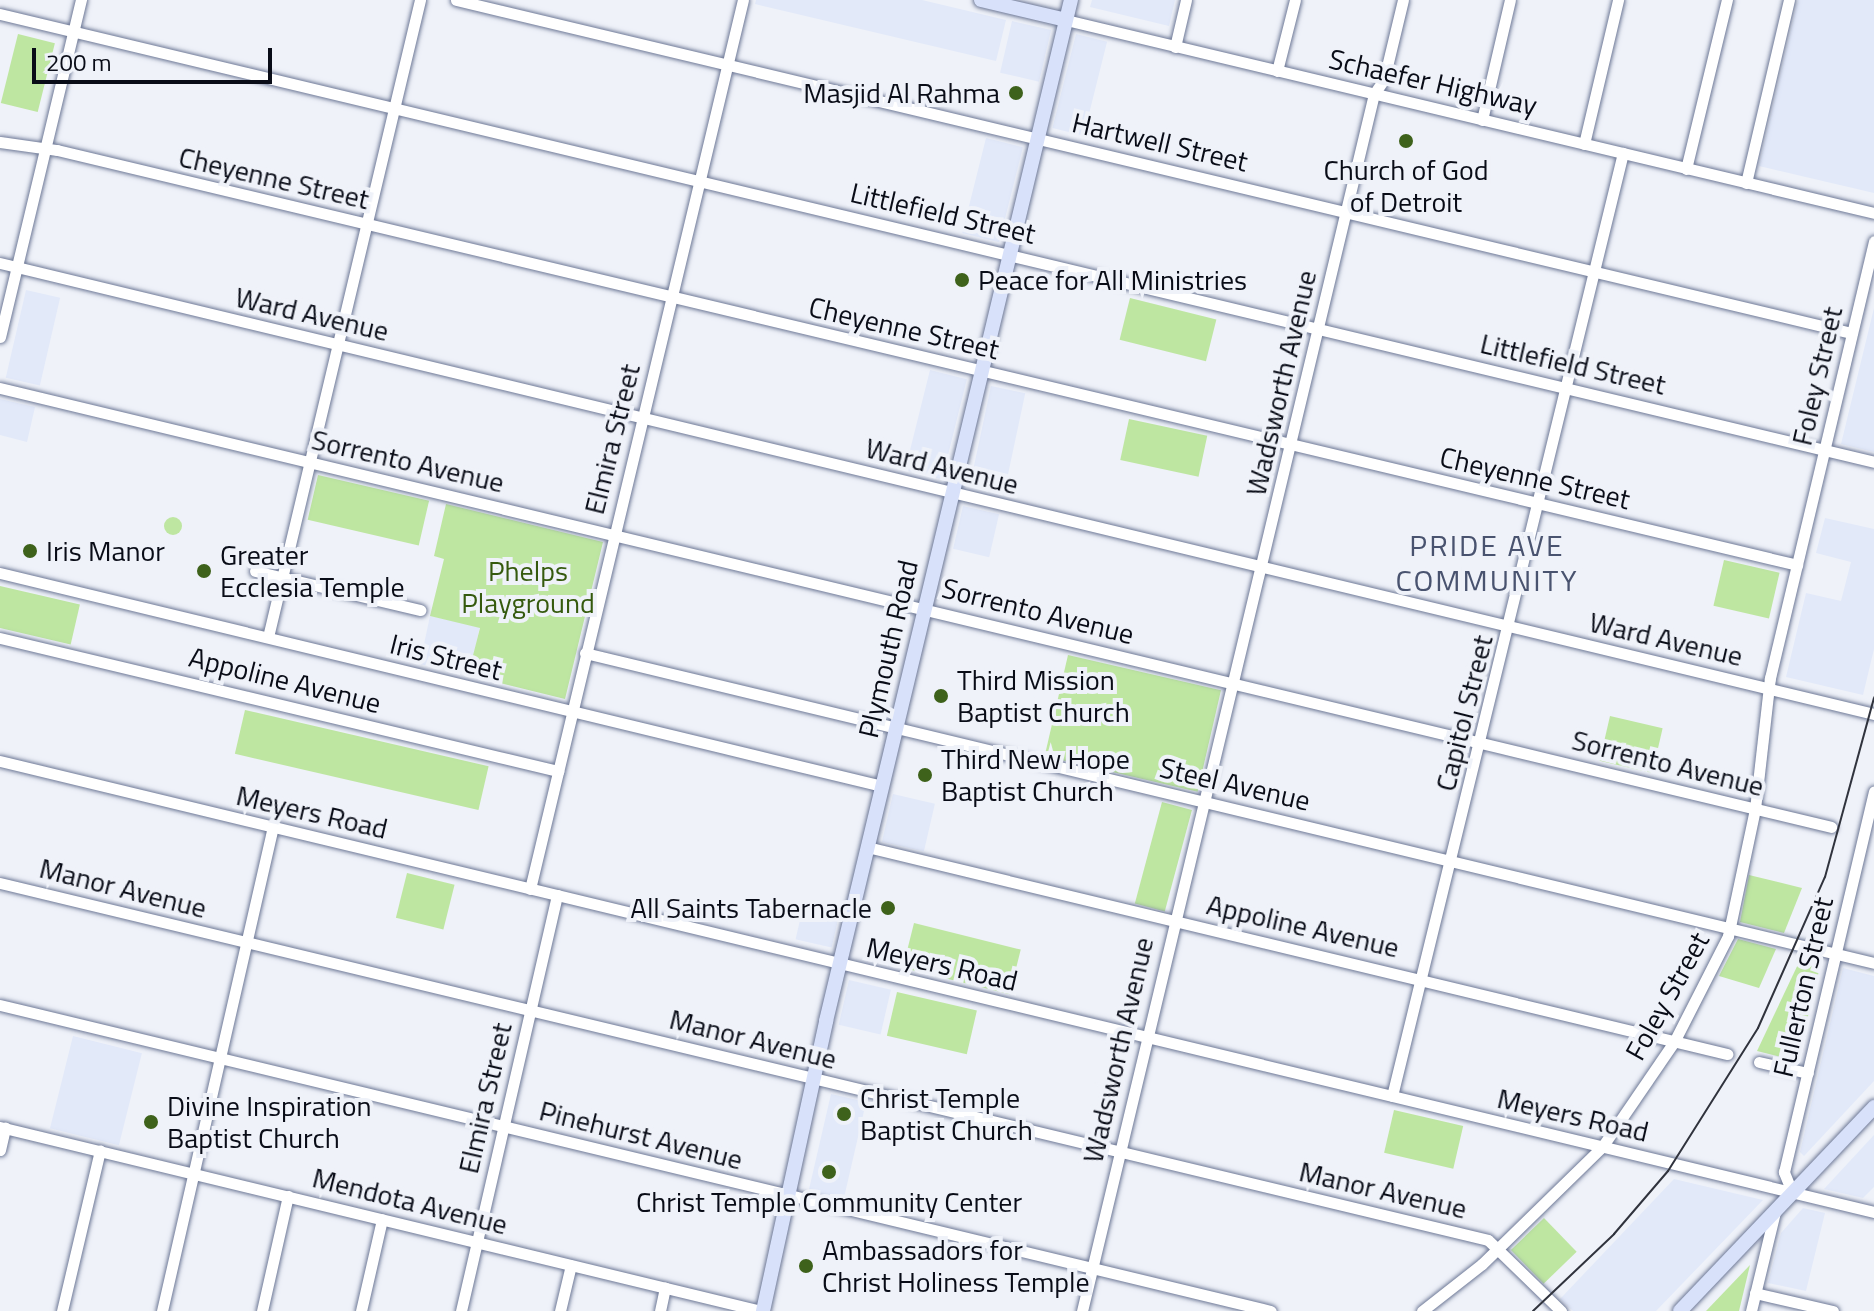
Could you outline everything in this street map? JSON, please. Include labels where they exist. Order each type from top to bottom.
[{"type":"main road","name":"Schaefer Highway","points":[[981,0],[1066,20]]},
{"type":"main road","name":"Plymouth Road","points":[[762,1311],[867,847],[1071,0]]},
{"type":"main road","points":[[1680,1311],[1874,1107]]},
{"type":"street","points":[[0,337],[81,0]]},
{"type":"street","points":[[268,637],[420,0]]},
{"type":"street","name":"Hartwell Street","points":[[456,0],[1852,333]]},
{"type":"street","name":"Elmira Street","points":[[530,889],[743,0]]},
{"type":"street","points":[[1175,47],[1186,0]]},
{"type":"street","points":[[1277,71],[1295,0]]},
{"type":"street","name":"Wadsworth Avenue","points":[[1082,1311],[1145,1037],[1262,567],[1374,94],[1384,79],[1403,0]]},
{"type":"street","points":[[1482,120],[1510,0]]},
{"type":"street","points":[[1584,144],[1618,0]]},
{"type":"street","points":[[1686,169],[1727,0]]},
{"type":"street","points":[[1746,183],[1789,0]]},
{"type":"street","name":"Littlefield Street","points":[[0,14],[1874,462]]},
{"type":"street","name":"Schaefer Highway","points":[[1066,20],[1874,213]]},
{"type":"street","name":"Cheyenne Street","points":[[0,142],[367,224],[1797,565]]},
{"type":"street","name":"Capitol Street","points":[[1392,1096],[1540,504],[1623,153]]},
{"type":"street","name":"Foley Street","points":[[1422,1311],[1498,1248],[1602,1147],[1674,1042],[1730,929],[1755,809],[1769,688],[1874,241]]},
{"type":"street","name":"Ward Avenue","points":[[0,263],[1874,714]]},
{"type":"street","name":"Sorrento Avenue","points":[[0,388],[1831,827]]},
{"type":"street","points":[[255,571],[420,610]]},
{"type":"street","name":"Iris Street","points":[[0,573],[882,786]]},
{"type":"street","name":"Appoline Avenue","points":[[0,638],[558,771]]},
{"type":"street","name":"Steel Avenue","points":[[585,653],[1874,963]]},
{"type":"street","name":"Meyers Road","points":[[0,761],[1874,1212]]},
{"type":"street","name":"Fullerton Street","points":[[1792,1192],[1784,1172],[1835,954],[1869,835],[1874,791]]},
{"type":"street","points":[[162,1311],[273,828]]},
{"type":"street","name":"Appoline Avenue","points":[[867,847],[1727,1054]]},
{"type":"street","name":"Manor Avenue","points":[[0,883],[1488,1240],[1561,1311]]},
{"type":"street","name":"Elmira Street","points":[[461,1311],[557,895]]},
{"type":"street","name":"Pinehurst Avenue","points":[[0,1005],[1271,1311]]},
{"type":"street","points":[[1759,1062],[1808,1073]]},
{"type":"street","points":[[0,1150],[2,1127]]},
{"type":"street","name":"Mendota Avenue","points":[[2,1127],[762,1311]]},
{"type":"street","points":[[62,1311],[100,1150]]},
{"type":"street","points":[[262,1311],[288,1196]]},
{"type":"street","points":[[1751,1311],[1775,1211]]},
{"type":"street","points":[[361,1311],[382,1219]]},
{"type":"street","points":[[560,1311],[571,1265]]},
{"type":"street","points":[[660,1311],[665,1288]]},
{"type":"street","points":[[1755,1293],[1833,1311]]},
{"type":"shaded area","points":[[756,0],[922,0],[1006,20],[996,61],[755,4]]},
{"type":"shaded area","points":[[1092,0],[1175,0],[1169,26],[1090,7]]},
{"type":"shaded area","points":[[1798,0],[1874,0],[1874,193],[1759,166]]},
{"type":"shaded area","points":[[1012,21],[1051,30],[1039,82],[1000,73]]},
{"type":"shaded area","points":[[1076,34],[1107,42],[1084,136],[1053,128]]},
{"type":"shaded area","points":[[986,138],[1023,147],[999,242],[962,233]]},
{"type":"shaded area","points":[[26,290],[60,298],[40,386],[6,378]]},
{"type":"shaded area","points":[[1874,308],[1874,452],[1841,444]]},
{"type":"shaded area","points":[[930,370],[967,379],[942,479],[905,470]]},
{"type":"shaded area","points":[[991,386],[1025,393],[1004,493],[970,486]]},
{"type":"shaded area","points":[[0,399],[35,407],[27,442],[0,435]]},
{"type":"shaded area","points":[[963,506],[999,514],[989,557],[953,549]]},
{"type":"shaded area","points":[[1825,518],[1874,529],[1874,649],[1863,695],[1786,677],[1806,593],[1841,601],[1851,562],[1816,553]]},
{"type":"shaded area","points":[[430,616],[480,627],[470,675],[420,664]]},
{"type":"shaded area","points":[[893,794],[935,804],[924,851],[882,842]]},
{"type":"shaded area","points":[[803,907],[839,915],[832,947],[796,939]]},
{"type":"shaded area","points":[[1843,968],[1874,976],[1874,1081],[1804,1156],[1800,1152]]},
{"type":"shaded area","points":[[849,980],[891,990],[881,1034],[839,1025]]},
{"type":"shaded area","points":[[73,1036],[142,1053],[119,1145],[50,1128]]},
{"type":"shaded area","points":[[831,1094],[866,1102],[843,1201],[808,1192]]},
{"type":"shaded area","points":[[1874,1135],[1874,1187],[1863,1198],[1824,1189]]},
{"type":"shaded area","points":[[1674,1179],[1763,1200],[1656,1311],[1573,1311],[1560,1299]]},
{"type":"shaded area","points":[[1803,1208],[1825,1213],[1806,1291],[1768,1283],[1781,1233]]},
{"type":"green space","points":[[18,34],[55,43],[38,112],[1,103]]},
{"type":"green space","points":[[1130,298],[1216,320],[1206,361],[1120,340]]},
{"type":"green space","points":[[1129,419],[1207,436],[1199,477],[1120,460]]},
{"type":"green space","points":[[318,475],[429,501],[419,545],[308,520]]},
{"type":"green space","name":"Phelps Playground","points":[[446,504],[603,542],[565,699],[468,675],[480,628],[430,616],[444,559],[434,556]]},
{"type":"green space","points":[[169,517],[177,517],[182,526],[180,533],[169,535],[164,530],[164,522]]},
{"type":"green space","points":[[1724,560],[1780,573],[1769,619],[1713,606]]},
{"type":"green space","points":[[0,586],[80,604],[71,644],[0,628]]},
{"type":"green space","points":[[1068,655],[1221,690],[1198,792],[1045,756]]},
{"type":"green space","points":[[245,710],[489,766],[478,810],[235,754]]},
{"type":"green space","points":[[1610,716],[1663,728],[1652,773],[1600,761]]},
{"type":"green space","points":[[1162,802],[1192,810],[1165,911],[1135,903]]},
{"type":"green space","points":[[407,873],[455,885],[443,929],[396,918]]},
{"type":"green space","points":[[1749,875],[1802,888],[1784,933],[1740,922]]},
{"type":"green space","points":[[914,923],[1021,950],[1010,994],[903,968]]},
{"type":"green space","points":[[1738,939],[1776,949],[1759,988],[1719,976]]},
{"type":"green space","points":[[1801,958],[1821,963],[1797,1061],[1757,1051]]},
{"type":"green space","points":[[897,992],[977,1010],[967,1054],[887,1036]]},
{"type":"green space","points":[[1394,1110],[1463,1126],[1453,1169],[1384,1153]]},
{"type":"green space","points":[[1544,1218],[1577,1252],[1544,1284],[1511,1250]]},
{"type":"green space","points":[[1750,1265],[1739,1311],[1706,1311]]},
{"type":"railway","points":[[1533,1311],[1614,1234],[1668,1171],[1758,1028],[1825,877],[1874,698]]},
{"type":"place","name":"Masjid Al Rahma","points":[[1016,93]]},
{"type":"place","name":"Church of God of Detroit","points":[[1406,141]]},
{"type":"place","name":"Peace for All Ministries","points":[[962,280]]},
{"type":"place","name":"Iris Manor","points":[[30,551]]},
{"type":"place","name":"Greater Ecclesia Temple","points":[[204,571]]},
{"type":"place","name":"Third Mission Baptist Church","points":[[941,696]]},
{"type":"place","name":"Third New Hope Baptist Church","points":[[925,775]]},
{"type":"place","name":"All Saints Tabernacle","points":[[888,908]]},
{"type":"place","name":"Christ Temple Baptist Church","points":[[844,1114]]},
{"type":"place","name":"Divine Inspiration Baptist Church","points":[[151,1122]]},
{"type":"place","name":"Christ Temple Community Center","points":[[829,1172]]},
{"type":"place","name":"Ambassadors for Christ Holiness Temple","points":[[806,1266]]},
{"type":"district","name":"PRIDE AVE COMMUNITY","points":[[1487,562]]}]
